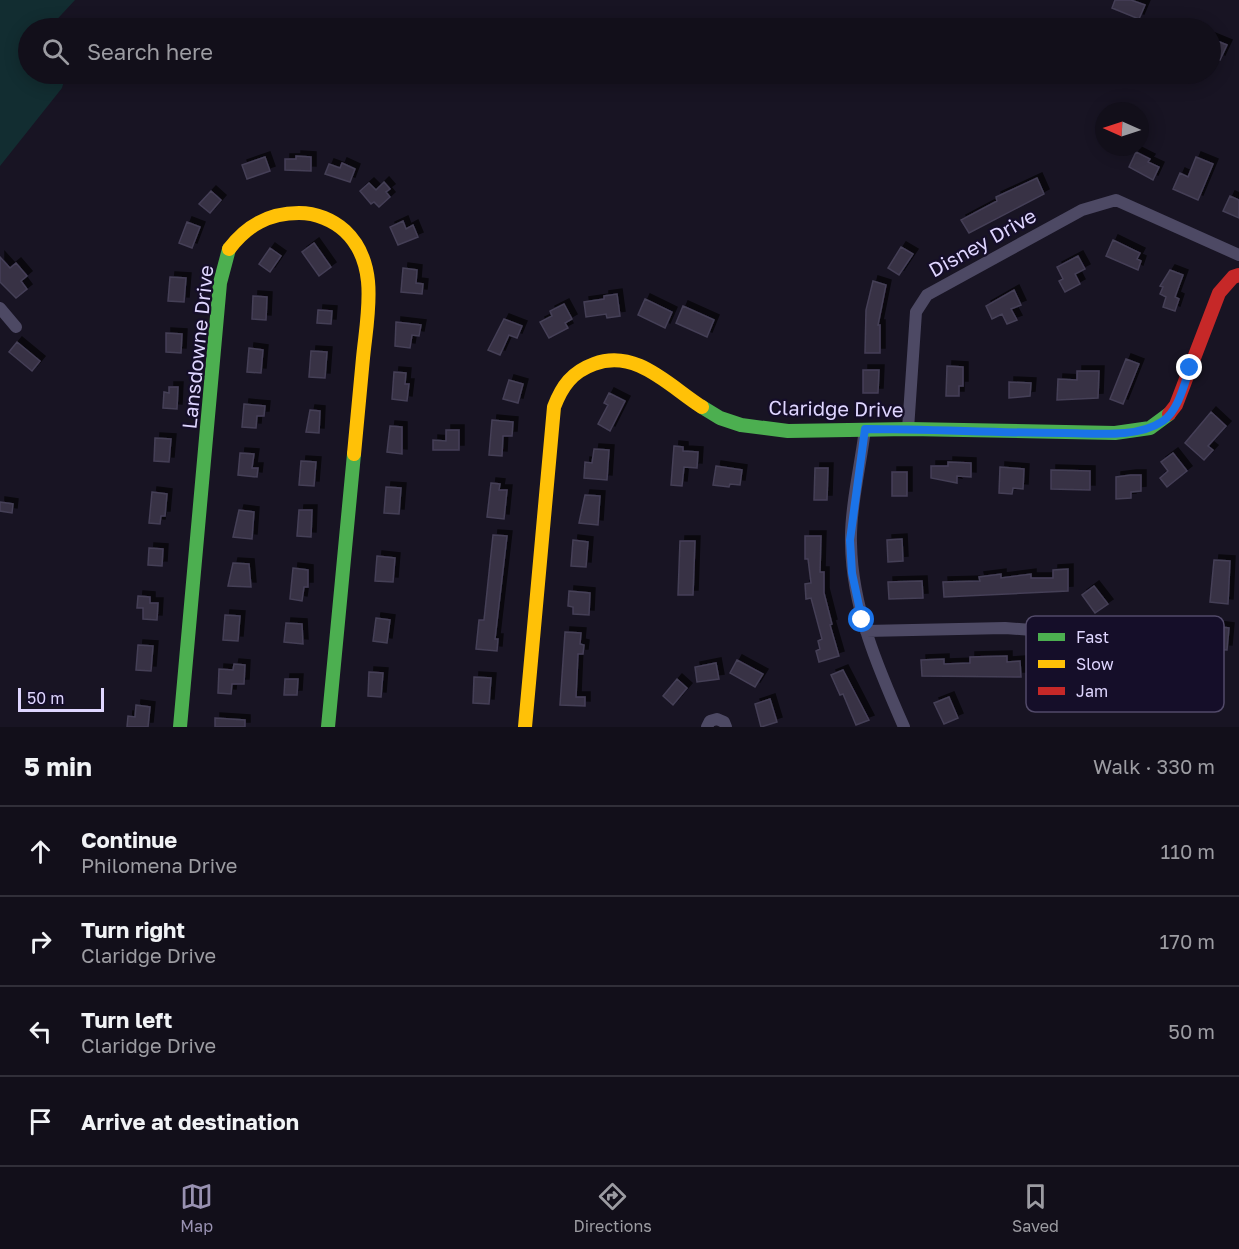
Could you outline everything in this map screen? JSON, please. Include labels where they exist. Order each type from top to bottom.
[{"type":"street","name":"Disney Drive","points":[[908,429],[916,312],[927,295],[1082,210],[1116,200],[1239,255]]},
{"type":"street","name":"Lansdowne Drive","points":[[180,727],[220,283],[227,252],[244,231],[269,216],[302,212],[334,220],[353,239],[366,263],[369,290],[327,727]]},
{"type":"street","name":"Claridge Drive","points":[[525,727],[555,407],[563,385],[582,369],[600,362],[624,359],[654,374],[720,418],[755,426],[800,430],[908,429],[978,433],[1115,433],[1148,429],[1165,420],[1176,405],[1219,292],[1239,275]]},
{"type":"street","points":[[0,308],[16,327]]},
{"type":"street","points":[[865,429],[850,540],[852,573],[866,631],[904,727]]},
{"type":"street","points":[[866,631],[1005,628],[1026,631]]},
{"type":"street","points":[[707,727],[710,721],[717,718],[724,722],[726,727]]},
{"type":"green space","points":[[0,0],[75,0],[58,18],[18,18],[18,84],[63,84],[0,166]]},
{"type":"building","points":[[1115,0],[1131,0],[1145,5],[1139,18],[1112,8]]},
{"type":"building","points":[[1221,43],[1227,45],[1221,58]]},
{"type":"building","points":[[296,156],[311,157],[311,171],[285,170],[285,159],[296,159]]},
{"type":"building","points":[[1134,156],[1144,156],[1150,159],[1148,162],[1159,167],[1153,180],[1129,167]]},
{"type":"building","points":[[265,157],[270,171],[247,179],[242,165]]},
{"type":"building","points":[[1196,157],[1213,164],[1198,200],[1173,189],[1180,173],[1188,177]]},
{"type":"building","points":[[342,163],[355,169],[350,182],[325,174],[329,164],[340,168]]},
{"type":"building","points":[[1037,178],[1044,194],[969,233],[961,220],[997,201],[996,197]]},
{"type":"building","points":[[384,182],[390,189],[386,192],[390,197],[379,207],[374,202],[371,204],[360,191],[369,183],[376,190]]},
{"type":"building","points":[[211,191],[221,200],[210,213],[199,204]]},
{"type":"building","points":[[1230,196],[1239,200],[1239,218],[1223,211]]},
{"type":"building","points":[[403,221],[406,229],[413,225],[418,237],[398,245],[390,227]]},
{"type":"building","points":[[187,222],[200,227],[192,248],[179,243]]},
{"type":"building","points":[[1113,240],[1140,253],[1137,259],[1141,261],[1138,270],[1106,256]]},
{"type":"building","points":[[314,243],[331,267],[319,276],[302,252]]},
{"type":"building","points":[[901,247],[913,254],[899,275],[888,268]]},
{"type":"building","points":[[270,248],[281,256],[270,272],[259,264]]},
{"type":"building","points":[[1078,256],[1085,269],[1075,274],[1080,284],[1065,292],[1059,281],[1063,279],[1057,267]]},
{"type":"building","points":[[0,257],[10,268],[16,263],[27,276],[21,281],[27,289],[16,298],[0,282]]},
{"type":"building","points":[[403,268],[417,270],[416,283],[423,284],[422,294],[401,292]]},
{"type":"building","points":[[1170,270],[1183,275],[1175,297],[1179,299],[1175,311],[1163,307],[1166,297],[1160,294],[1163,287],[1160,286]]},
{"type":"building","points":[[170,277],[186,278],[184,302],[168,301]]},
{"type":"building","points":[[873,281],[886,285],[878,325],[880,325],[880,353],[865,353],[866,310]]},
{"type":"building","points":[[1014,290],[1021,305],[1011,309],[1017,320],[1007,324],[1002,314],[992,319],[986,306]]},
{"type":"building","points":[[617,294],[620,316],[607,318],[606,314],[586,317],[584,302]]},
{"type":"building","points":[[253,296],[267,297],[266,320],[252,319]]},
{"type":"building","points":[[645,299],[672,312],[665,328],[638,315]]},
{"type":"building","points":[[564,304],[572,319],[565,323],[568,328],[549,338],[540,322],[552,316],[550,311]]},
{"type":"building","points":[[683,306],[714,320],[707,337],[676,323]]},
{"type":"building","points":[[318,310],[332,311],[331,324],[317,323]]},
{"type":"building","points":[[504,319],[522,326],[517,338],[509,335],[500,355],[488,350]]},
{"type":"building","points":[[396,322],[421,325],[419,336],[412,335],[410,348],[395,346]]},
{"type":"building","points":[[166,333],[182,334],[181,353],[166,352]]},
{"type":"building","points":[[17,342],[40,361],[32,371],[9,352]]},
{"type":"building","points":[[249,348],[263,350],[261,373],[247,372]]},
{"type":"building","points":[[311,351],[327,352],[325,378],[309,377]]},
{"type":"building","points":[[1126,359],[1139,364],[1123,404],[1110,399]]},
{"type":"building","points":[[947,366],[963,367],[963,386],[959,386],[959,396],[946,396]]},
{"type":"building","points":[[863,370],[879,370],[878,393],[863,393]]},
{"type":"building","points":[[1077,371],[1099,371],[1098,398],[1057,400],[1058,379],[1077,380]]},
{"type":"building","points":[[394,372],[406,373],[405,384],[409,384],[407,401],[392,399]]},
{"type":"building","points":[[509,380],[523,384],[518,403],[503,399]]},
{"type":"building","points":[[1009,382],[1031,383],[1030,396],[1009,398]]},
{"type":"building","points":[[169,387],[178,387],[177,409],[163,408],[164,392],[169,393]]},
{"type":"building","points":[[609,393],[625,401],[610,431],[598,424],[608,405],[604,403]]},
{"type":"building","points":[[244,404],[265,406],[264,416],[257,416],[256,428],[242,427]]},
{"type":"building","points":[[310,410],[320,411],[319,433],[306,432]]},
{"type":"building","points":[[1211,412],[1226,426],[1208,446],[1213,450],[1204,460],[1185,443]]},
{"type":"building","points":[[492,420],[513,422],[512,436],[503,436],[502,456],[489,455]]},
{"type":"building","points":[[390,426],[402,427],[402,454],[387,452]]},
{"type":"building","points":[[446,430],[459,430],[459,450],[433,450],[433,440],[446,441]]},
{"type":"building","points":[[155,438],[171,439],[169,462],[154,461]]},
{"type":"building","points":[[674,446],[683,447],[683,451],[698,452],[697,468],[684,467],[682,486],[671,485]]},
{"type":"building","points":[[594,449],[609,450],[607,480],[584,478],[585,462],[592,463]]},
{"type":"building","points":[[240,453],[254,454],[252,468],[258,468],[257,477],[238,475]]},
{"type":"building","points":[[1173,453],[1187,471],[1167,487],[1160,478],[1168,471],[1161,462]]},
{"type":"building","points":[[301,461],[316,462],[314,486],[299,485]]},
{"type":"building","points":[[948,462],[971,463],[971,477],[957,476],[957,483],[931,478],[931,466],[948,466]]},
{"type":"building","points":[[716,466],[742,470],[740,485],[730,484],[729,487],[713,485]]},
{"type":"building","points":[[1000,467],[1024,469],[1023,489],[1013,488],[1012,494],[999,493]]},
{"type":"building","points":[[815,468],[828,468],[827,500],[814,500]]},
{"type":"building","points":[[1051,470],[1090,471],[1090,490],[1051,489]]},
{"type":"building","points":[[892,472],[907,472],[907,496],[892,496]]},
{"type":"building","points":[[1141,475],[1141,491],[1131,492],[1131,498],[1116,499],[1116,477]]},
{"type":"building","points":[[491,483],[500,484],[499,490],[507,490],[504,519],[487,517]]},
{"type":"building","points":[[386,487],[401,488],[399,514],[384,513]]},
{"type":"building","points":[[152,492],[167,494],[165,516],[161,516],[160,524],[149,523]]},
{"type":"building","points":[[585,495],[600,496],[598,525],[579,523]]},
{"type":"building","points":[[0,502],[13,504],[12,513],[0,511]]},
{"type":"building","points":[[239,510],[254,512],[252,539],[233,537]]},
{"type":"building","points":[[299,510],[312,510],[311,537],[297,536]]},
{"type":"building","points":[[493,535],[507,536],[495,639],[498,639],[497,651],[476,649],[479,620],[484,620]]},
{"type":"building","points":[[805,536],[821,536],[820,572],[824,572],[824,593],[839,656],[819,662],[816,651],[820,649],[818,641],[822,639],[811,598],[806,599],[805,584],[811,583],[808,559],[805,559]]},
{"type":"building","points":[[902,539],[903,561],[888,562],[887,540]]},
{"type":"building","points":[[573,540],[588,542],[586,567],[571,566]]},
{"type":"building","points":[[680,541],[695,541],[693,595],[678,595]]},
{"type":"building","points":[[149,548],[163,549],[162,566],[148,565]]},
{"type":"building","points":[[377,556],[395,558],[393,582],[375,581]]},
{"type":"building","points":[[1214,560],[1230,561],[1228,604],[1210,602]]},
{"type":"building","points":[[233,563],[249,564],[251,587],[228,586]]},
{"type":"building","points":[[293,568],[308,570],[308,587],[304,587],[302,601],[290,599]]},
{"type":"building","points":[[1068,569],[1068,591],[944,597],[943,582],[980,581],[979,577],[1001,574],[1001,578],[1031,574],[1031,578],[1053,578],[1053,570]]},
{"type":"building","points":[[922,581],[923,598],[889,599],[888,582]]},
{"type":"building","points":[[1094,586],[1108,604],[1095,613],[1082,595]]},
{"type":"building","points":[[569,591],[590,593],[589,615],[573,614],[573,607],[568,606]]},
{"type":"building","points":[[138,596],[150,597],[150,603],[158,603],[157,620],[143,619],[143,608],[137,608]]},
{"type":"building","points":[[225,615],[240,616],[238,641],[223,640]]},
{"type":"building","points":[[376,618],[390,620],[387,643],[373,641]]},
{"type":"building","points":[[286,623],[302,624],[303,644],[284,642]]},
{"type":"building","points":[[1224,627],[1229,628],[1227,650],[1224,650]]},
{"type":"building","points":[[565,632],[581,633],[580,644],[584,645],[583,654],[578,654],[576,697],[585,697],[585,706],[560,705]]},
{"type":"building","points":[[138,645],[153,646],[151,671],[136,670]]},
{"type":"building","points":[[1007,656],[1007,662],[1020,661],[1021,677],[922,676],[921,660],[944,659],[944,664],[970,663],[970,657]]},
{"type":"building","points":[[737,660],[763,674],[755,687],[730,673]]},
{"type":"building","points":[[716,663],[719,679],[697,682],[695,667]]},
{"type":"building","points":[[234,664],[245,665],[244,684],[232,684],[231,694],[218,693],[219,669],[233,670]]},
{"type":"building","points":[[843,670],[869,720],[856,725],[843,694],[840,695],[831,675]]},
{"type":"building","points":[[369,672],[383,673],[381,697],[368,696]]},
{"type":"building","points":[[474,677],[491,678],[489,704],[473,703]]},
{"type":"building","points":[[285,679],[298,679],[297,695],[284,695]]},
{"type":"building","points":[[677,679],[687,688],[673,705],[663,696]]},
{"type":"building","points":[[949,697],[958,718],[944,724],[934,703]]},
{"type":"building","points":[[770,699],[777,722],[761,727],[755,704]]},
{"type":"building","points":[[136,705],[150,707],[148,727],[127,727],[128,716],[135,717]]},
{"type":"building","points":[[215,718],[245,720],[245,727],[215,727]]},
{"type":"traffic: fast","points":[[180,727],[220,283],[229,249]]},
{"type":"traffic: fast","points":[[702,407],[720,418],[741,425],[788,431],[909,429],[1115,433],[1150,428],[1169,414]]},
{"type":"traffic: fast","points":[[328,727],[354,454]]},
{"type":"traffic: slow","points":[[229,249],[243,233],[259,222],[278,215],[299,213],[312,214],[330,220],[345,231],[356,244],[363,259],[369,291],[354,454]]},
{"type":"traffic: slow","points":[[525,727],[554,407],[561,393],[569,381],[586,367],[609,360],[624,361],[651,372],[702,407]]},
{"type":"traffic: jam","points":[[1169,414],[1176,405],[1219,293],[1233,277],[1239,275]]},
{"type":"route","points":[[862,620],[852,573],[850,540],[865,429],[978,433],[1115,433],[1148,429],[1165,420],[1176,405],[1190,368]]}]
